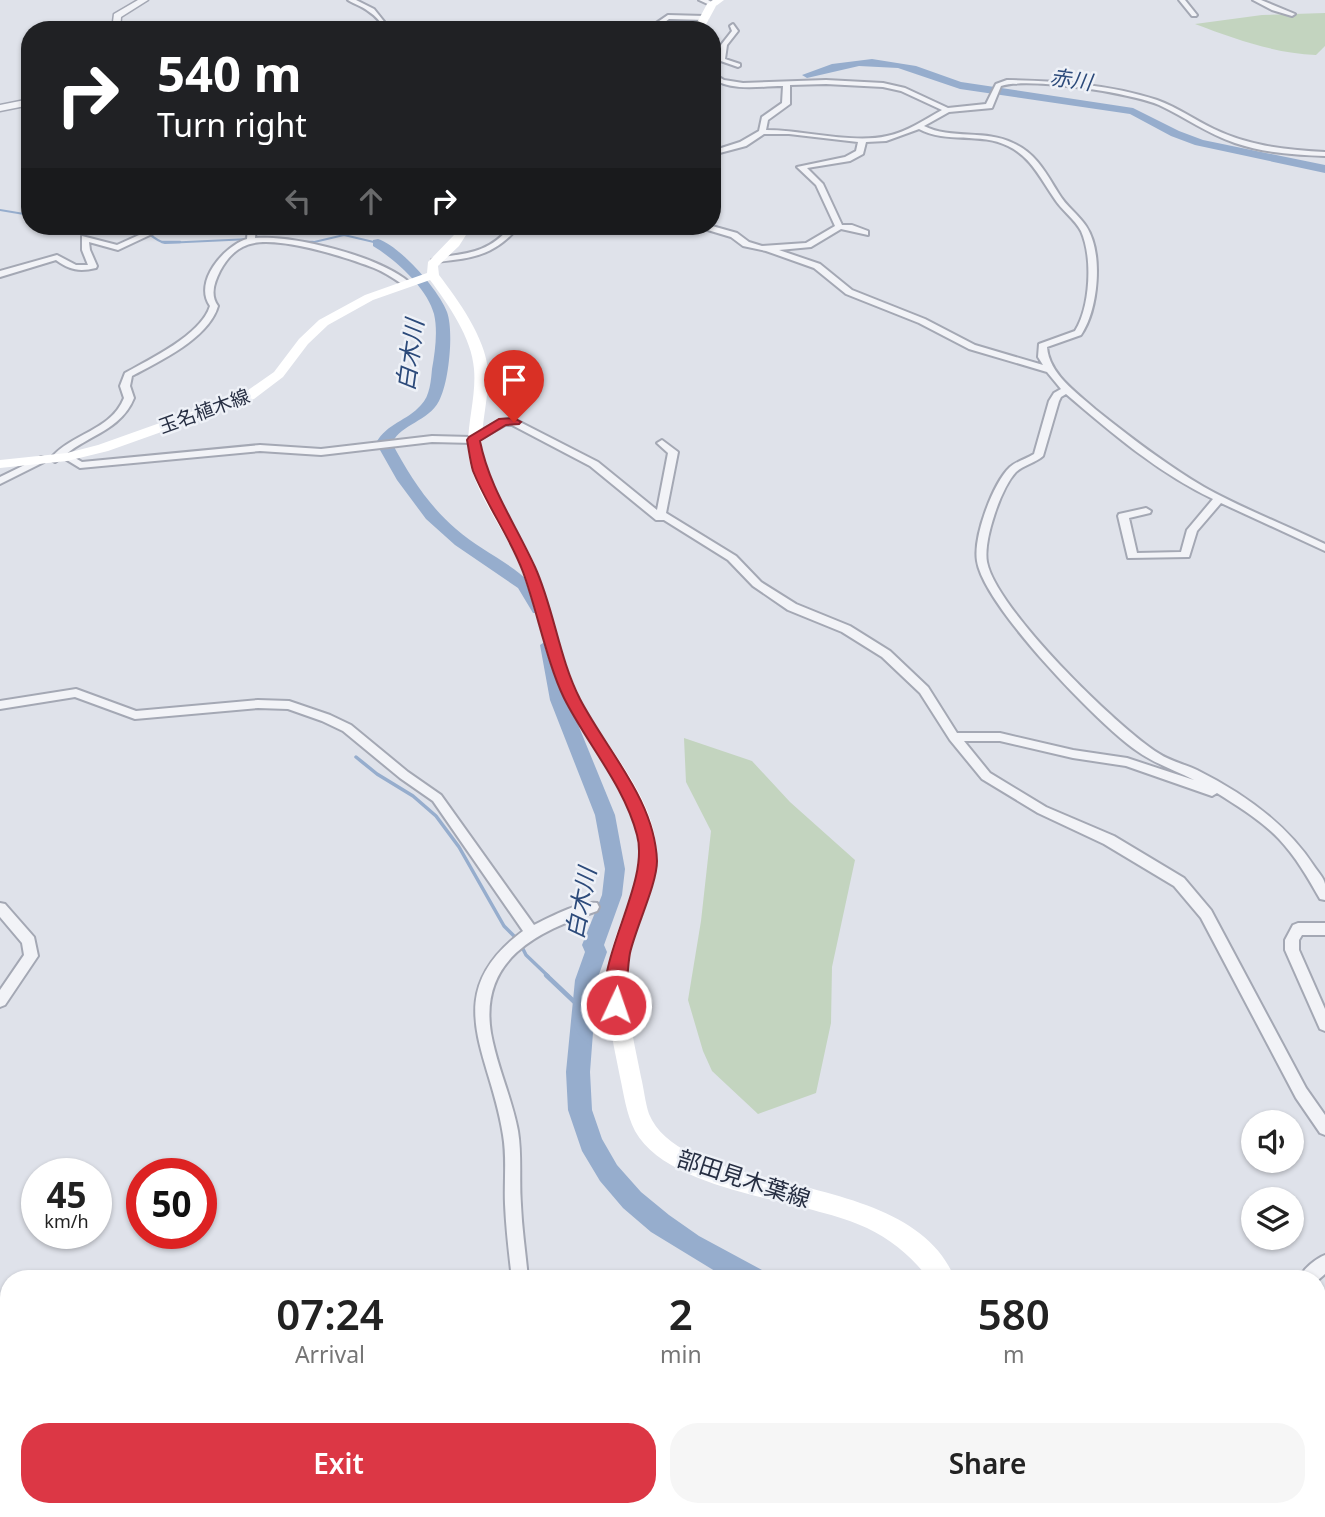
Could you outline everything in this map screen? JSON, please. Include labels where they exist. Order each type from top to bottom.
[{"type":"main road","points":[[702,21],[711,1]]},
{"type":"main road","name":"玉名植木線","points":[[0,464],[55,459],[103,447],[249,396],[269,386],[319,326],[421,275],[455,244],[460,235]]},
{"type":"main road","name":"部田見木葉線","points":[[421,275],[442,286],[477,353],[481,368],[473,440],[479,469],[529,569],[571,696],[637,809],[646,837],[648,865],[616,978],[616,1005],[639,1117],[652,1140],[671,1156],[699,1168],[872,1219],[892,1228],[917,1247],[937,1270]]},
{"type":"street","points":[[117,21],[117,16],[144,0]]},
{"type":"street","points":[[351,0],[372,10],[381,21]]},
{"type":"street","points":[[1182,0],[1194,15]]},
{"type":"street","points":[[1248,0],[1292,14]]},
{"type":"street","points":[[662,21],[668,17],[704,18]]},
{"type":"street","points":[[733,26],[735,31],[724,45],[721,58],[725,62],[738,65]]},
{"type":"street","points":[[721,79],[732,84],[840,82],[896,87],[947,110]]},
{"type":"street","points":[[721,150],[743,144],[762,132],[789,132],[862,141],[886,139],[919,126],[947,110],[989,106],[998,85],[1007,82],[1127,94],[1155,102],[1215,133],[1237,141],[1287,152],[1325,154]]},
{"type":"street","points":[[762,132],[765,120],[786,104],[787,84]]},
{"type":"street","points":[[0,108],[21,104]]},
{"type":"street","points":[[919,126],[930,131],[1000,140],[1029,155],[1041,168],[1060,202],[1086,233],[1091,270],[1089,311],[1078,333],[1042,346],[1050,370],[1067,390],[1138,449],[1220,498],[1325,548]]},
{"type":"street","points":[[839,227],[819,184],[801,167],[854,156],[860,152],[862,141]]},
{"type":"street","points":[[768,249],[812,243],[839,227],[849,227],[865,233]]},
{"type":"street","points":[[721,231],[734,234],[750,246],[768,249],[817,266],[849,292],[922,321],[972,347],[1050,370]]},
{"type":"street","points":[[0,274],[57,257],[81,270],[93,266],[86,250],[85,239],[118,248],[142,235]]},
{"type":"street","points":[[251,235],[251,239]]},
{"type":"street","points":[[0,481],[55,459],[62,451],[96,432],[120,412],[129,398],[125,386],[128,375],[183,340],[210,317],[214,306],[208,294],[215,271],[229,254],[251,239],[322,248],[380,267],[421,275],[496,247],[510,235]]},
{"type":"street","points":[[1067,390],[1057,395],[1054,401],[1038,456],[1014,468],[1000,490],[984,541],[982,560],[986,575],[1012,616],[1107,718],[1154,758],[1194,774],[1266,820],[1285,836],[1325,895]]},
{"type":"street","points":[[55,459],[80,466],[260,448],[321,452],[432,439],[473,440],[503,422],[524,425],[594,464],[660,518],[673,452],[662,443]]},
{"type":"street","points":[[1146,511],[1123,516],[1132,556],[1185,555],[1192,530],[1220,498]]},
{"type":"street","points":[[661,514],[732,558],[757,584],[792,607],[846,629],[886,654],[924,690],[954,737],[986,776],[1009,792],[1110,841],[1180,882],[1206,914],[1294,1081],[1325,1128]]},
{"type":"street","points":[[0,705],[76,693],[135,715],[258,704],[289,705],[326,718],[347,728],[404,775],[437,798],[532,933]]},
{"type":"street","points":[[954,737],[1000,737],[1073,754],[1127,762],[1227,795]]},
{"type":"street","points":[[519,1270],[511,1135],[481,1017],[486,979],[503,956],[532,933],[592,907]]},
{"type":"street","points":[[0,908],[29,941],[31,956],[0,1001]]},
{"type":"street","points":[[1325,929],[1298,929],[1292,940],[1292,950],[1325,1025]]},
{"type":"green space","points":[[1325,13],[1325,46],[1316,55],[1269,48],[1195,24],[1262,15]]},
{"type":"green space","points":[[684,738],[752,761],[790,802],[855,860],[832,967],[831,1023],[816,1093],[758,1114],[712,1071],[703,1051],[688,1000],[701,921],[711,831],[686,782]]},
{"type":"waterway","name":"赤川","points":[[807,75],[859,62],[899,65],[960,86],[1133,111],[1199,142],[1325,169]]},
{"type":"waterway","points":[[0,210],[21,214]]},
{"type":"waterway","points":[[150,235],[162,242]]},
{"type":"waterway","points":[[272,238],[310,243],[344,235],[378,243],[375,242]]},
{"type":"waterway","points":[[162,242],[250,239]]},
{"type":"waterway","points":[[162,242],[180,242]]},
{"type":"waterway","points":[[305,242],[313,242]]},
{"type":"waterway","name":"白木川","points":[[378,243],[422,283],[436,303],[442,319],[440,369],[432,401],[421,413],[393,430],[384,443],[397,468],[432,515],[461,542],[524,584],[539,609]]},
{"type":"waterway","name":"白木川","points":[[549,645],[559,700],[605,815],[615,869],[612,895],[593,945],[596,952],[585,988],[578,1072],[580,1110],[591,1143],[609,1173],[632,1200],[690,1244],[736,1270]]},
{"type":"waterway","points":[[356,757],[377,774],[413,796],[436,816],[459,847],[504,926],[519,941],[526,955],[548,976]]},
{"type":"waterway","points":[[546,975],[583,1010]]},
{"type":"route","points":[[514,422],[503,422],[473,440],[479,469],[529,569],[571,696],[637,809],[646,837],[648,865],[622,950],[616,978],[616,1005]]}]
